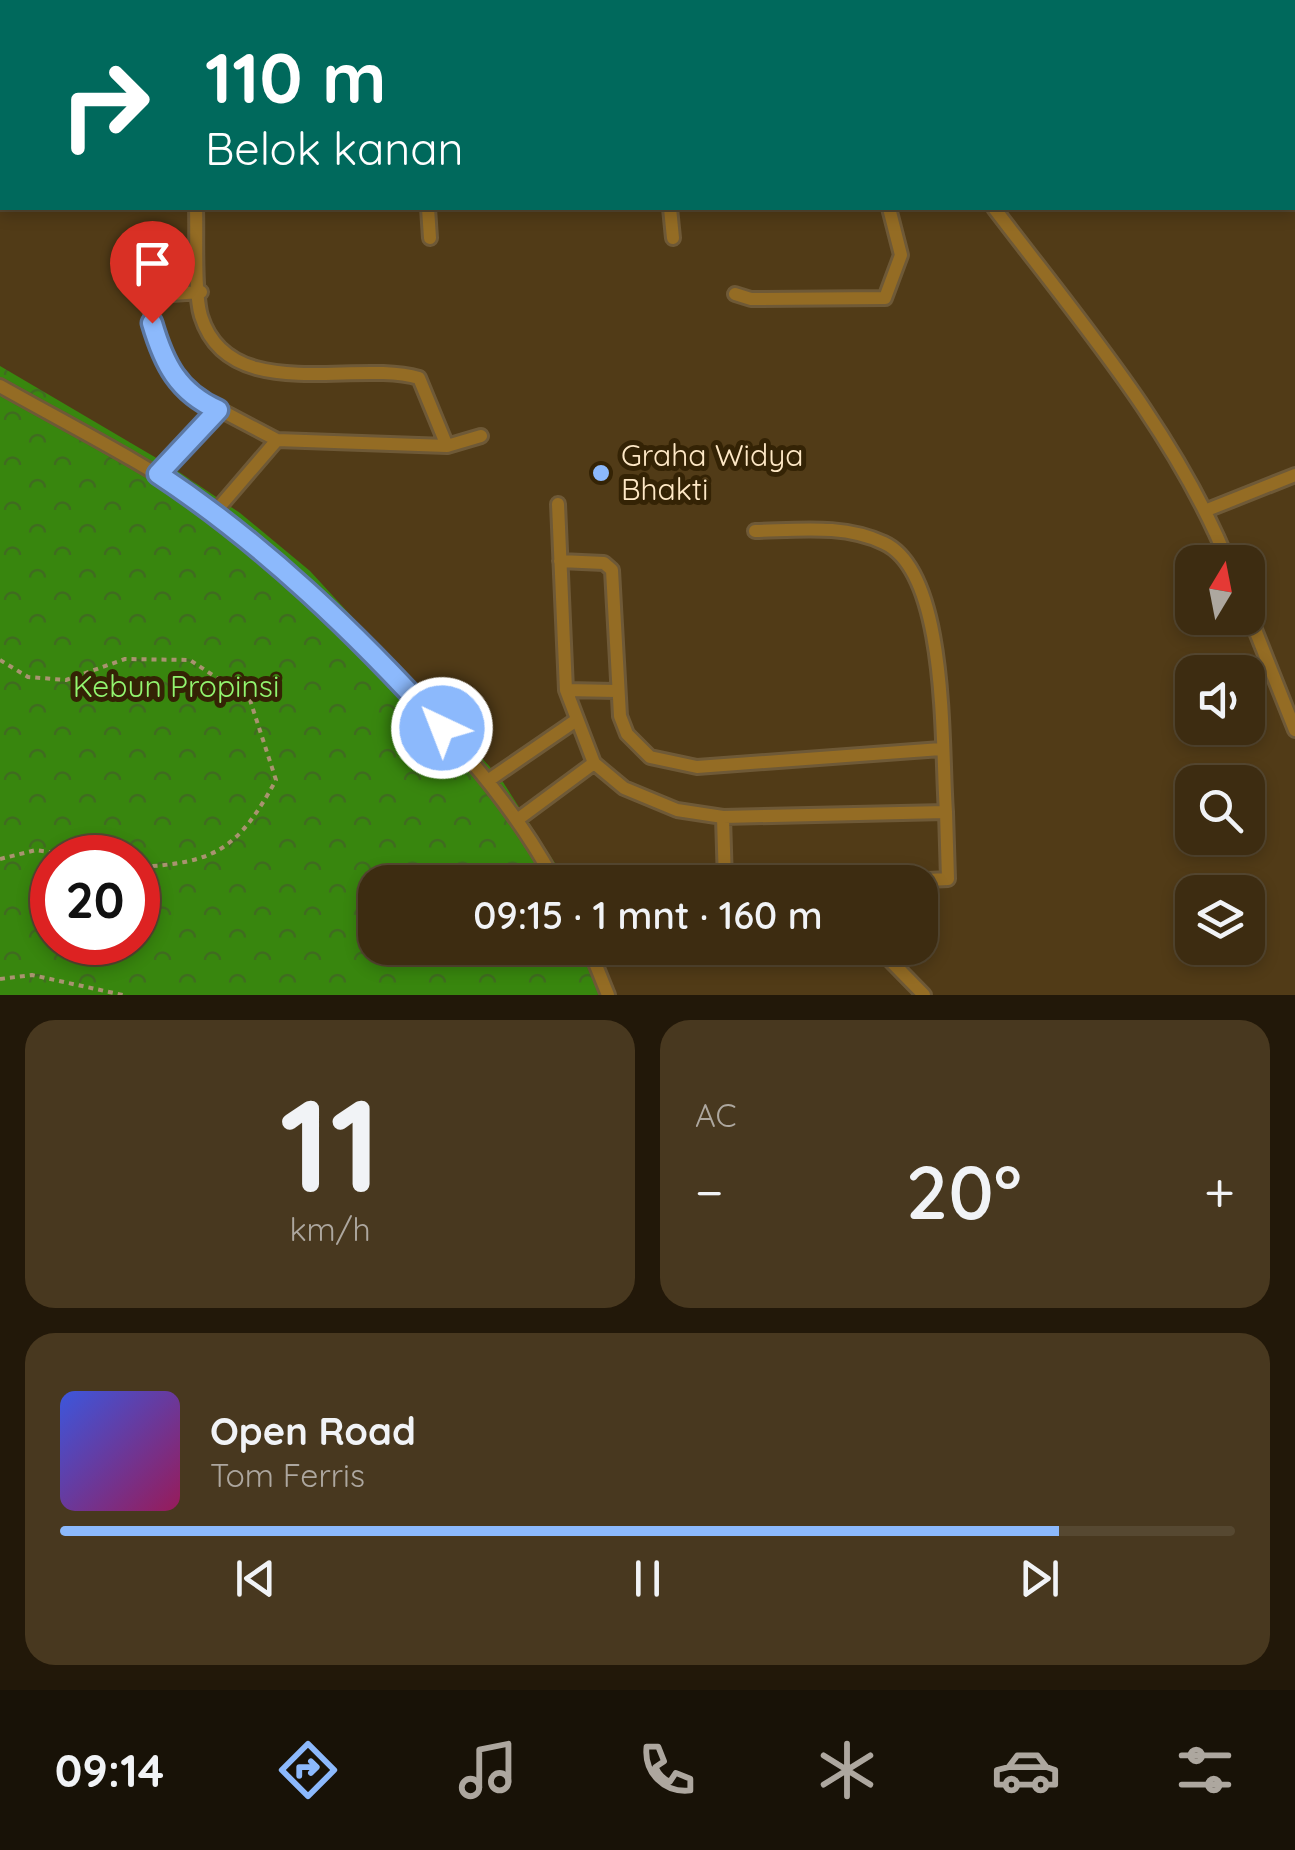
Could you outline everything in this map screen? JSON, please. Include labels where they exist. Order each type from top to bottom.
[{"type":"lane","points":[[196,210],[200,315],[214,339],[253,369],[419,378],[447,446]]},
{"type":"lane","points":[[428,210],[430,238]]},
{"type":"lane","points":[[670,210],[673,238]]},
{"type":"lane","points":[[735,294],[752,299],[886,298],[901,255],[890,210]]},
{"type":"lane","points":[[996,210],[1135,394],[1207,510],[1221,545]]},
{"type":"lane","points":[[200,292],[156,295],[148,301],[171,374],[198,401],[277,440],[447,446],[481,436]]},
{"type":"lane","points":[[0,386],[158,474],[215,512],[299,584],[418,702],[488,780],[545,865]]},
{"type":"lane","points":[[158,474],[218,410]]},
{"type":"lane","points":[[215,512],[277,440]]},
{"type":"lane","points":[[1207,510],[1295,475]]},
{"type":"lane","points":[[558,504],[566,690],[575,722],[594,763],[624,788],[676,810],[723,818],[946,812]]},
{"type":"lane","points":[[755,531],[839,529],[886,544],[902,556],[921,580],[932,623],[946,812],[948,880],[938,880]]},
{"type":"lane","points":[[560,561],[604,564],[612,570],[616,582],[616,690],[627,734],[650,756],[669,764],[721,766],[941,749]]},
{"type":"lane","points":[[1257,635],[1295,730]]},
{"type":"lane","points":[[566,690],[616,690]]},
{"type":"lane","points":[[488,780],[575,722]]},
{"type":"lane","points":[[518,820],[594,763]]},
{"type":"lane","points":[[723,818],[724,865]]},
{"type":"lane","points":[[596,965],[608,995]]},
{"type":"lane","points":[[895,965],[924,995]]},
{"type":"path","points":[[0,660],[28,677],[66,680],[125,659],[190,660],[250,700],[276,780],[250,828],[198,863],[160,866]]},
{"type":"path","points":[[0,859],[30,852]]},
{"type":"path","points":[[0,979],[32,975],[122,995]]},
{"type":"green space","name":"Kebun Propinsi","points":[[0,366],[170,466],[240,513],[310,571],[501,779],[556,865],[358,865],[358,965],[604,965],[616,995],[0,995]]},
{"type":"place","name":"Graha Widya Bhakti","points":[[601,473]]},
{"type":"route","points":[[152,323],[171,374],[186,392],[218,410],[158,474],[215,512],[299,584],[442,728]]}]
